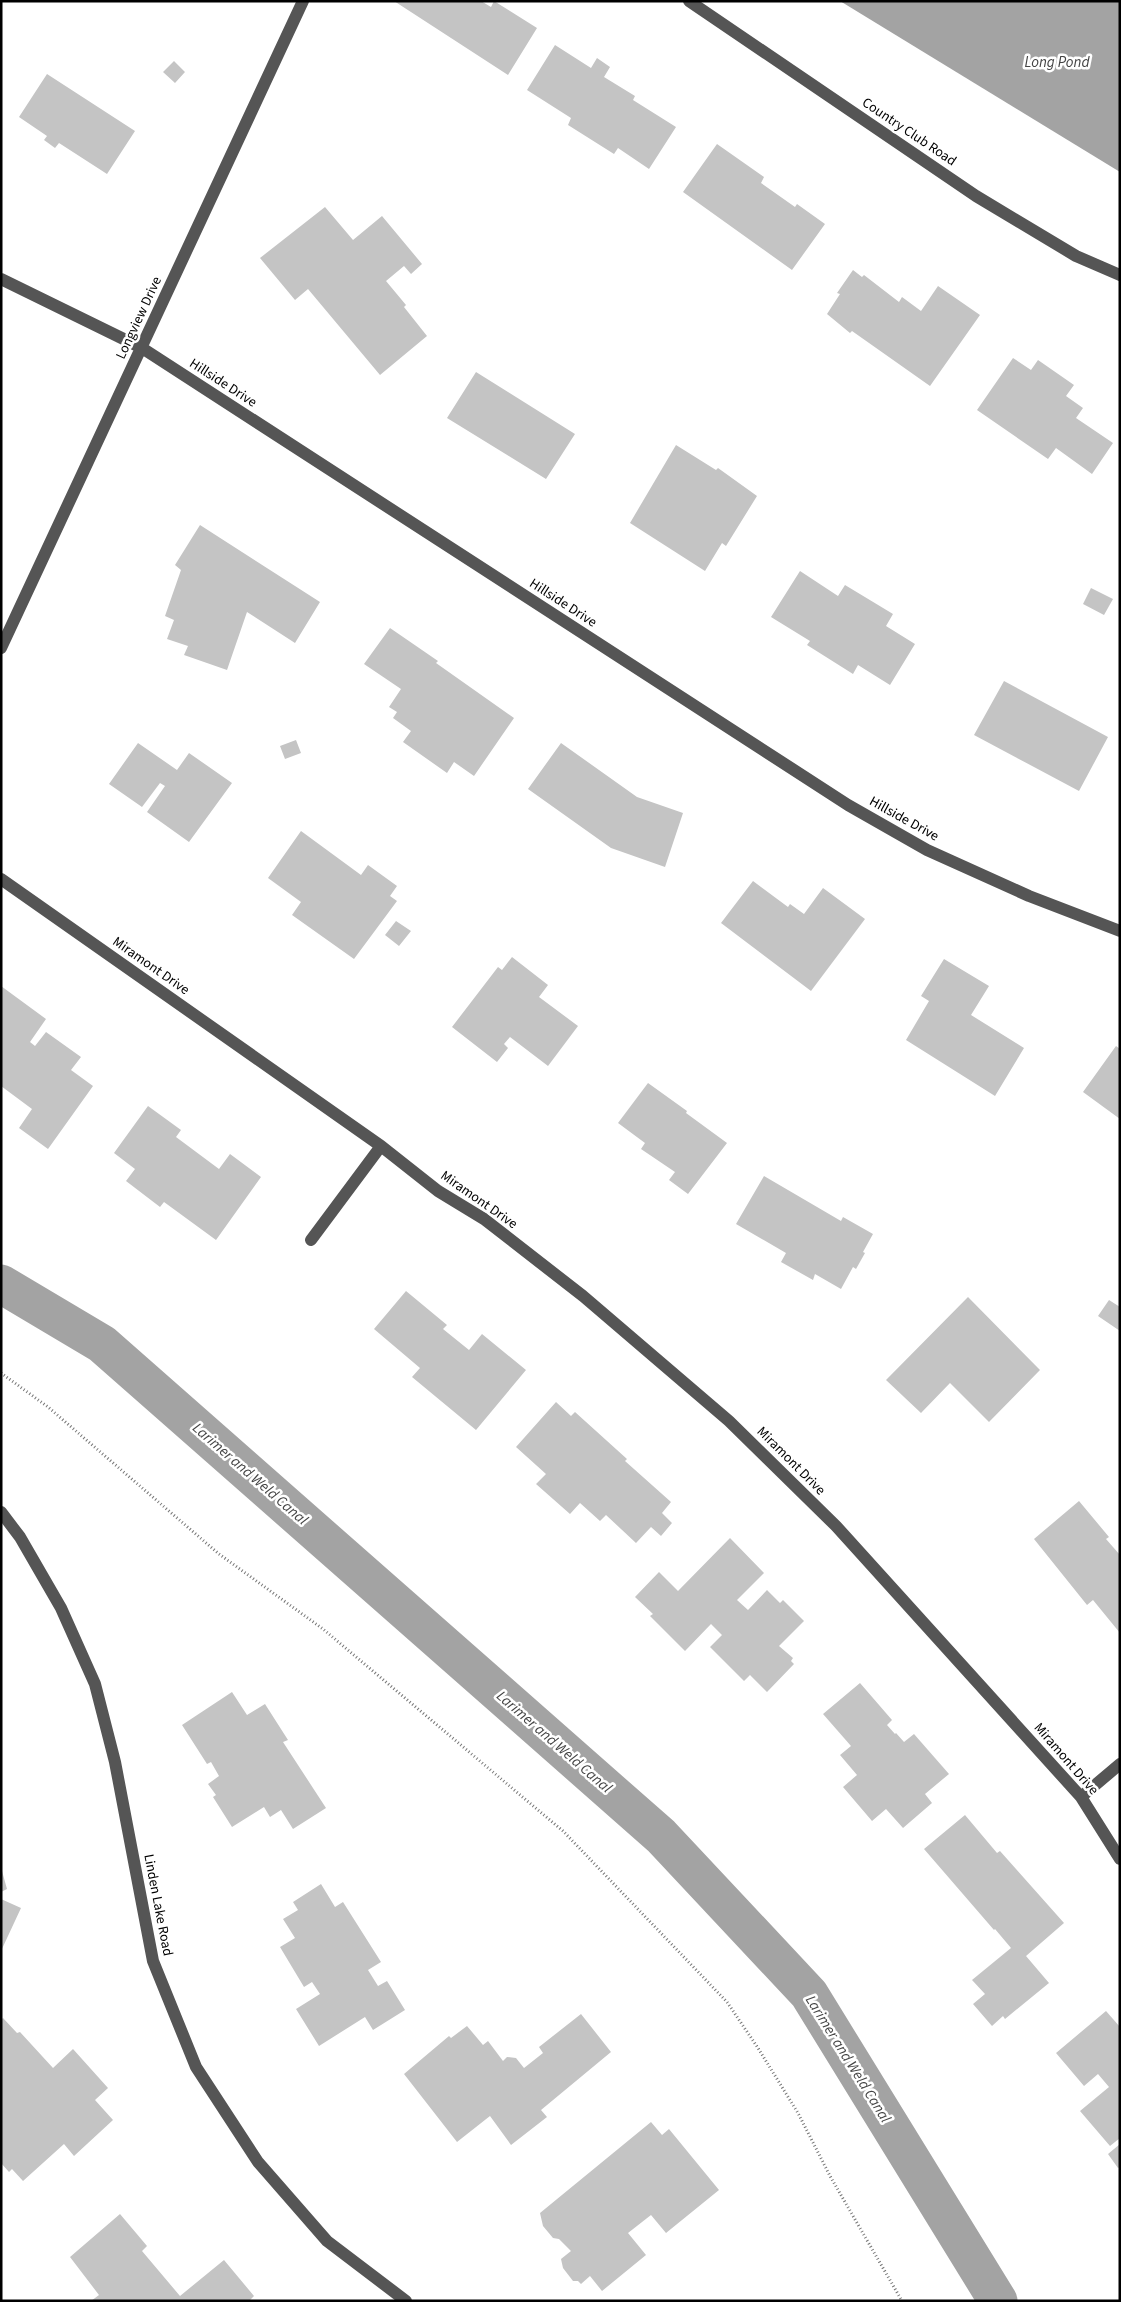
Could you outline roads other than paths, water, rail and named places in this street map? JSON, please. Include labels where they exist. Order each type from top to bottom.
[{"type":"street","name":"Longview Drive","points":[[1,648],[302,1]]},
{"type":"street","name":"Country Club Road","points":[[689,1],[976,196],[1076,256],[1120,275]]},
{"type":"street","name":"Hillside Drive","points":[[1,279],[142,348],[848,805],[927,850],[1029,896],[1120,931]]},
{"type":"street","name":"Miramont Drive","points":[[1,879],[381,1146],[438,1191],[484,1220],[583,1296],[729,1421],[836,1526],[1081,1797],[1120,1859]]},
{"type":"street","points":[[312,1240],[381,1146]]},
{"type":"street","name":"Linden Lake Road","points":[[1,1512],[20,1537],[61,1608],[95,1684],[115,1762],[153,1961],[196,2067],[258,2162],[327,2241],[406,2301]]},
{"type":"street","points":[[1081,1797],[1120,1764]]},
{"type":"water","name":"Long Pond","points":[[840,1],[1120,1],[1120,172]]},
{"type":"waterway","name":"Larimer and Weld Canal","points":[[1,1284],[102,1344],[661,1836],[809,1994],[998,2301]]}]
